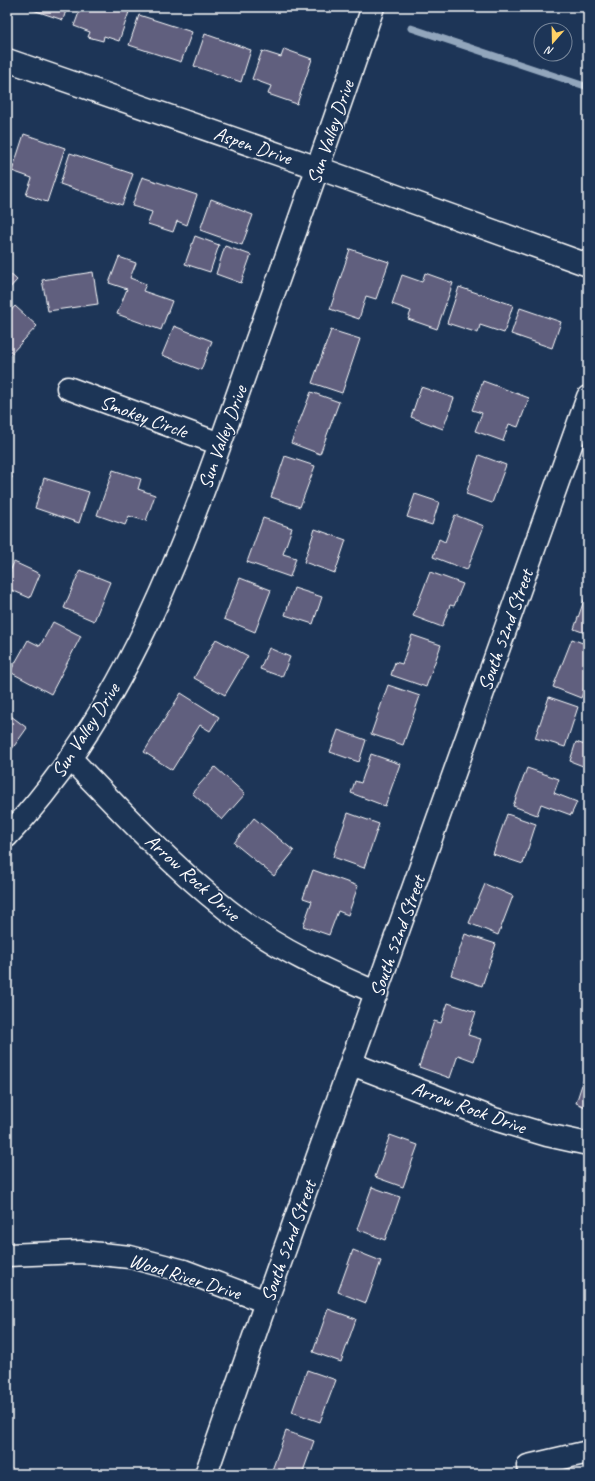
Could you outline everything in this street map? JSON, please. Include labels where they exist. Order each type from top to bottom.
[{"type":"street","name":"Sun Valley Drive","points":[[7,836],[23,819],[82,741],[123,671],[168,581],[220,444],[318,168],[373,7]]},
{"type":"street","name":"Aspen Drive","points":[[7,60],[318,168],[588,266]]},
{"type":"street","name":"Smokey Circle","points":[[68,388],[220,444]]},
{"type":"street","name":"South 52nd Street","points":[[206,1474],[588,397]]},
{"type":"street","name":"Arrow Rock Drive","points":[[70,758],[197,886],[246,925],[305,961],[377,993]]},
{"type":"street","name":"Arrow Rock Drive","points":[[352,1064],[494,1119],[547,1135],[588,1144]]},
{"type":"street","name":"Wood River Drive","points":[[7,1254],[81,1252],[130,1257],[184,1271],[266,1302]]},
{"type":"street","points":[[528,1466],[588,1452]]},
{"type":"building","points":[[24,7],[67,7],[63,20]]},
{"type":"building","points":[[81,7],[116,7],[129,12],[119,41],[104,36],[103,41],[88,37],[90,32],[74,26]]},
{"type":"building","points":[[139,15],[192,32],[181,62],[129,45]]},
{"type":"building","points":[[205,34],[251,50],[241,82],[194,66]]},
{"type":"building","points":[[284,49],[312,59],[297,104],[268,94],[271,86],[252,79],[262,51],[281,57]]},
{"type":"building","points":[[24,134],[65,148],[47,202],[26,195],[32,178],[12,171]]},
{"type":"building","points":[[70,153],[133,174],[122,205],[60,184]]},
{"type":"building","points":[[142,177],[197,195],[187,225],[177,221],[173,232],[148,224],[152,212],[132,206]]},
{"type":"building","points":[[211,199],[253,215],[242,245],[200,230]]},
{"type":"building","points":[[195,236],[219,245],[210,272],[185,264]]},
{"type":"building","points":[[225,246],[251,255],[241,283],[216,274]]},
{"type":"building","points":[[350,249],[389,262],[376,299],[366,296],[359,319],[330,309]]},
{"type":"building","points":[[119,257],[136,263],[130,278],[146,284],[143,291],[172,301],[161,330],[117,314],[127,289],[109,283]]},
{"type":"building","points":[[7,271],[17,280],[7,291]]},
{"type":"building","points":[[93,272],[98,304],[48,311],[42,280]]},
{"type":"building","points":[[425,273],[453,283],[437,329],[408,319],[411,311],[392,304],[402,275],[422,282]]},
{"type":"building","points":[[459,287],[513,305],[504,333],[480,325],[478,333],[447,323]]},
{"type":"building","points":[[15,306],[37,326],[7,358],[7,315]]},
{"type":"building","points":[[520,308],[561,322],[552,348],[511,334]]},
{"type":"building","points":[[174,326],[212,341],[201,370],[162,355]]},
{"type":"building","points":[[331,330],[360,339],[342,393],[312,383]]},
{"type":"building","points":[[483,381],[529,398],[518,427],[509,424],[503,441],[475,431],[482,413],[472,410]]},
{"type":"building","points":[[421,387],[454,398],[443,429],[411,417]]},
{"type":"building","points":[[311,392],[339,402],[320,454],[291,443]]},
{"type":"building","points":[[479,455],[506,465],[492,503],[466,494]]},
{"type":"building","points":[[285,456],[315,466],[300,507],[271,497]]},
{"type":"building","points":[[7,458],[12,478],[7,479]]},
{"type":"building","points":[[113,470],[141,479],[138,489],[155,495],[146,521],[129,516],[125,525],[97,515]]},
{"type":"building","points":[[44,478],[89,492],[79,523],[35,508]]},
{"type":"building","points":[[415,494],[439,502],[432,525],[407,517]]},
{"type":"building","points":[[455,515],[484,526],[467,570],[433,557],[439,539],[445,542]]},
{"type":"building","points":[[263,518],[292,528],[283,554],[296,558],[290,577],[247,562]]},
{"type":"building","points":[[315,529],[346,540],[335,573],[304,562]]},
{"type":"building","points":[[14,562],[40,574],[30,598],[7,588],[7,579]]},
{"type":"building","points":[[80,570],[110,582],[94,621],[64,608]]},
{"type":"building","points":[[430,572],[463,584],[454,606],[450,605],[442,627],[413,616]]},
{"type":"building","points":[[240,578],[271,590],[255,632],[224,619]]},
{"type":"building","points":[[294,588],[322,597],[313,624],[285,615]]},
{"type":"building","points":[[588,589],[588,634],[574,629]]},
{"type":"building","points":[[53,622],[81,636],[51,694],[10,672],[28,640],[40,646]]},
{"type":"building","points":[[412,635],[441,645],[426,687],[391,675],[395,662],[402,664]]},
{"type":"building","points":[[216,639],[248,656],[225,695],[194,678]]},
{"type":"building","points":[[572,639],[588,645],[588,678],[581,698],[553,687]]},
{"type":"building","points":[[269,648],[290,657],[282,677],[260,669]]},
{"type":"building","points":[[388,685],[420,696],[403,745],[371,734]]},
{"type":"building","points":[[181,693],[219,717],[210,731],[200,725],[172,770],[144,752]]},
{"type":"building","points":[[549,697],[578,707],[565,747],[535,738]]},
{"type":"building","points":[[7,713],[27,728],[7,756]]},
{"type":"building","points":[[338,730],[366,740],[359,762],[330,752]]},
{"type":"building","points":[[576,742],[588,746],[588,768],[570,761]]},
{"type":"building","points":[[371,754],[400,764],[385,806],[351,793],[355,781],[361,783]]},
{"type":"building","points":[[215,767],[245,794],[222,820],[192,793]]},
{"type":"building","points":[[527,768],[559,779],[554,793],[577,802],[571,815],[541,804],[537,815],[513,806]]},
{"type":"building","points":[[348,813],[379,824],[364,868],[333,857]]},
{"type":"building","points":[[507,814],[536,824],[523,864],[493,854]]},
{"type":"building","points":[[254,818],[294,851],[274,876],[234,843]]},
{"type":"building","points":[[313,870],[358,886],[348,915],[338,911],[329,935],[303,926],[312,901],[303,898]]},
{"type":"building","points":[[485,884],[513,896],[498,935],[469,923]]},
{"type":"building","points":[[465,934],[496,944],[482,986],[451,975]]},
{"type":"building","points":[[448,1003],[476,1012],[468,1035],[481,1039],[474,1061],[458,1055],[450,1078],[419,1067],[434,1021],[441,1023]]},
{"type":"building","points":[[588,1066],[588,1108],[576,1103]]},
{"type":"building","points":[[390,1135],[418,1145],[403,1187],[375,1177]]},
{"type":"building","points":[[372,1187],[400,1197],[385,1240],[357,1229]]},
{"type":"building","points":[[353,1250],[381,1261],[366,1303],[338,1292]]},
{"type":"building","points":[[328,1309],[356,1319],[341,1362],[313,1352]]},
{"type":"building","points":[[307,1370],[336,1380],[320,1422],[292,1412]]},
{"type":"building","points":[[286,1431],[314,1441],[302,1474],[271,1473]]},
{"type":"waterway","points":[[411,28],[588,87]]}]
